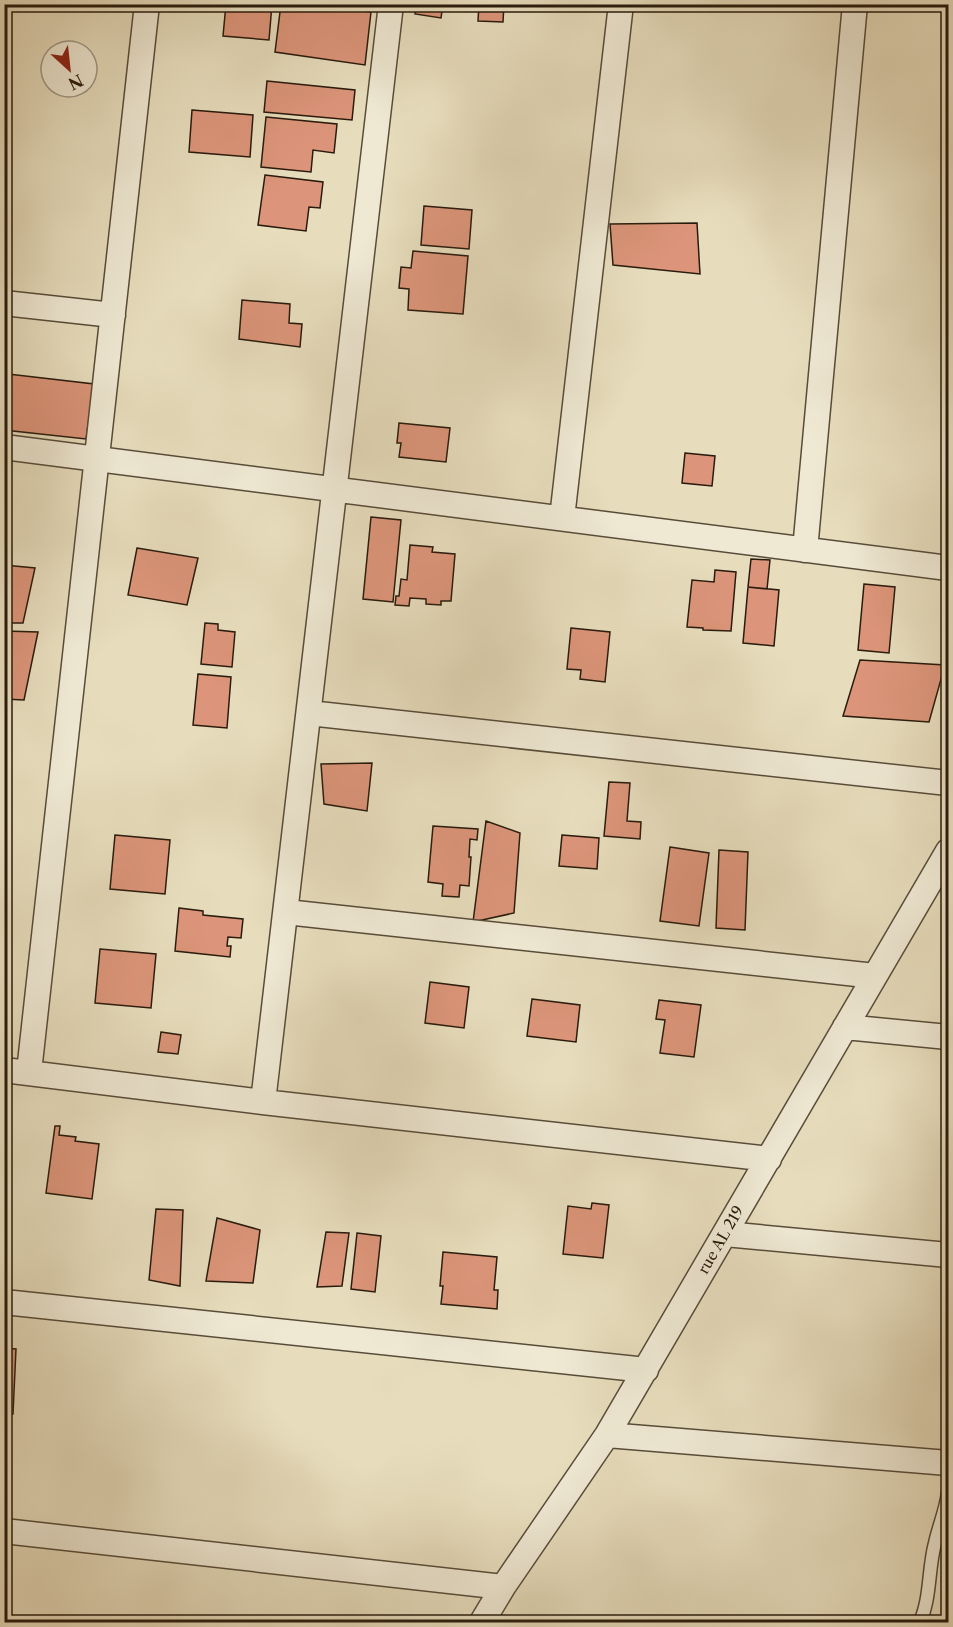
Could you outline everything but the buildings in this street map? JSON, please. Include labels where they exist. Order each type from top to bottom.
[{"type":"street","points":[[29,1072],[147,4]]},
{"type":"street","points":[[263,1102],[391,4]]},
{"type":"street","points":[[562,518],[621,4]]},
{"type":"street","points":[[805,550],[855,4]]},
{"type":"street","points":[[4,303],[113,315]]},
{"type":"street","points":[[4,447],[948,568]]},
{"type":"street","points":[[309,713],[948,783]]},
{"type":"street","name":"rue AL 219","points":[[482,1623],[503,1587],[607,1435],[948,851]]},
{"type":"street","points":[[286,912],[875,976]]},
{"type":"street","points":[[845,1027],[948,1037]]},
{"type":"street","points":[[4,1070],[263,1102],[769,1159]]},
{"type":"street","points":[[725,1234],[948,1255]]},
{"type":"street","points":[[4,1302],[646,1370]]},
{"type":"street","points":[[607,1435],[948,1463]]},
{"type":"street","points":[[4,1531],[503,1587]]},
{"type":"lane","points":[[920,1623],[925,1612],[934,1543],[946,1507],[948,1492]]}]
